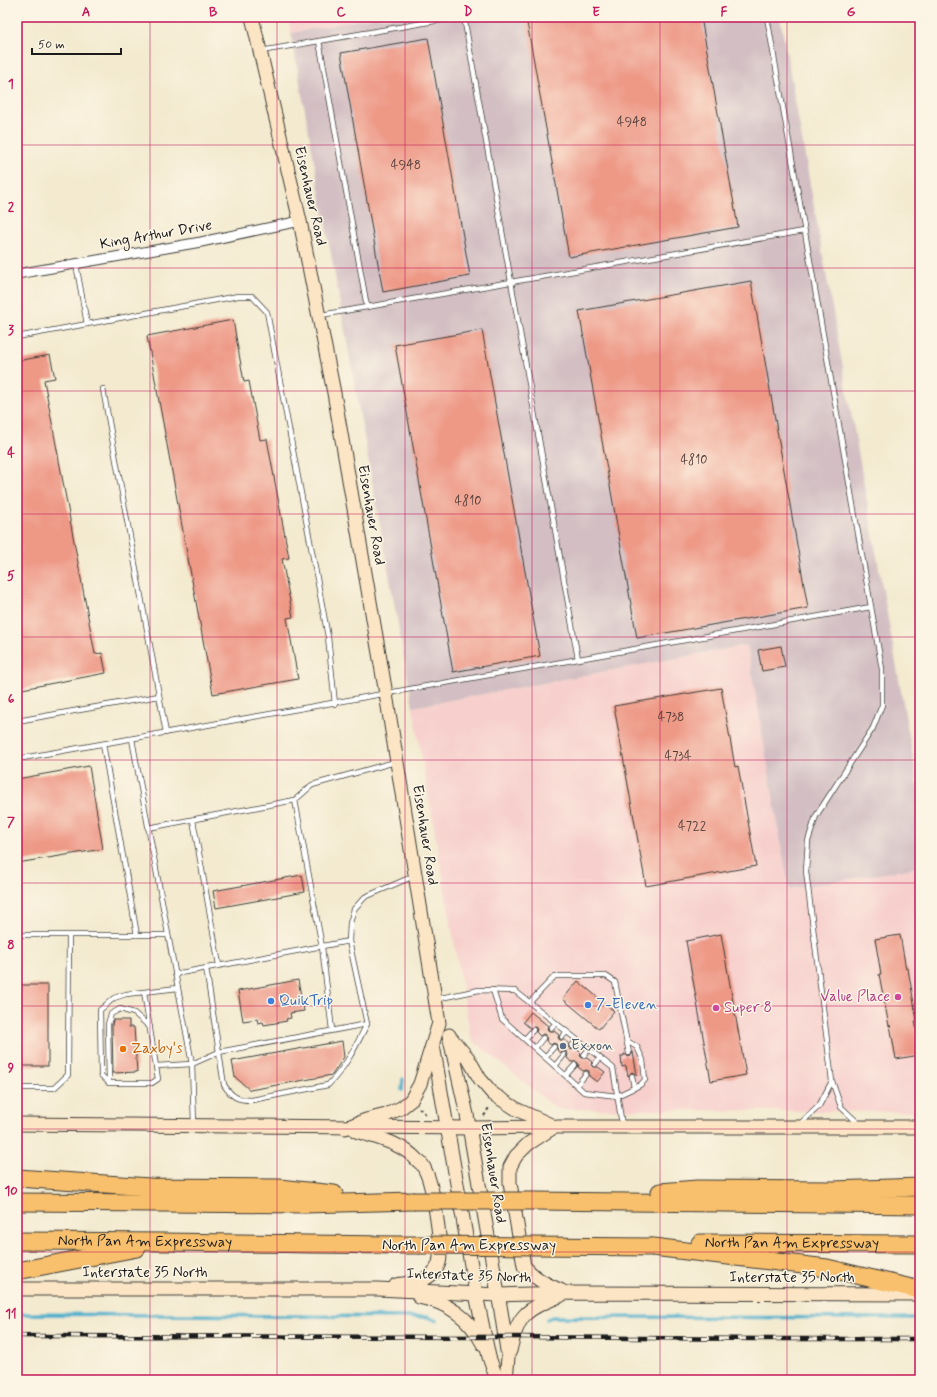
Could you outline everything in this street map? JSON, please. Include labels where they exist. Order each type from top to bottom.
[{"type":"highway","points":[[17,1178],[150,1187],[279,1188],[405,1201]]},
{"type":"highway","points":[[542,1201],[698,1189],[833,1190],[920,1187]]},
{"type":"highway","points":[[17,1202],[306,1204],[405,1201],[542,1201],[920,1205]]},
{"type":"highway","name":"North Pan Am Expressway","points":[[17,1241],[653,1247],[670,1243],[920,1244]]},
{"type":"highway","points":[[17,1271],[170,1242]]},
{"type":"highway","points":[[653,1247],[827,1268],[920,1290]]},
{"type":"main road","name":"Eisenhauer Road","points":[[252,18],[300,221],[334,393],[416,876],[438,1023],[432,1044],[476,1294],[489,1357],[497,1380]]},
{"type":"main road","name":"Eisenhauer Road","points":[[438,1023],[449,1035],[470,1128],[508,1357],[506,1380]]},
{"type":"main road","points":[[449,1035],[468,1058],[480,1079],[493,1094],[518,1110],[554,1127]]},
{"type":"main road","points":[[345,1128],[366,1120],[386,1115],[401,1108],[411,1100],[420,1084],[432,1044]]},
{"type":"main road","points":[[17,1124],[345,1128],[920,1127]]},
{"type":"main road","points":[[554,1127],[528,1144],[516,1156],[510,1167],[510,1183],[524,1266],[532,1276],[567,1293]]},
{"type":"main road","points":[[345,1128],[396,1144],[409,1152],[420,1162],[426,1171],[430,1184],[440,1247],[439,1264],[432,1274],[422,1280],[378,1289]]},
{"type":"main road","points":[[378,1289],[426,1298],[447,1305],[465,1318],[476,1330],[489,1357]]},
{"type":"main road","name":"Interstate 35 North","points":[[17,1290],[378,1289],[498,1295],[567,1293],[920,1294]]},
{"type":"main road","points":[[508,1357],[517,1324],[522,1317],[537,1306],[567,1293]]},
{"type":"street","name":"King Arthur Drive","points":[[17,274],[201,242],[300,221]]},
{"type":"lane","points":[[260,52],[458,17]]},
{"type":"lane","points":[[464,17],[578,659]]},
{"type":"lane","points":[[766,17],[882,670],[882,705],[873,728],[816,816],[808,842],[806,872],[832,1081],[841,1107],[862,1127]]},
{"type":"lane","points":[[319,41],[367,307]]},
{"type":"lane","points":[[319,315],[804,231]]},
{"type":"lane","points":[[76,264],[87,324]]},
{"type":"lane","points":[[17,337],[238,296],[252,296],[267,312],[328,637],[335,704]]},
{"type":"lane","points":[[103,389],[166,733]]},
{"type":"lane","points":[[17,759],[335,704],[871,607]]},
{"type":"lane","points":[[17,722],[159,696]]},
{"type":"lane","points":[[132,739],[192,1064],[194,1126]]},
{"type":"lane","points":[[103,744],[137,935]]},
{"type":"lane","points":[[148,828],[295,800],[312,785],[397,761]]},
{"type":"lane","points":[[295,800],[322,947],[332,1030]]},
{"type":"lane","points":[[193,820],[219,965]]},
{"type":"lane","points":[[206,968],[224,1085],[230,1094],[241,1100],[252,1100],[328,1085],[336,1077],[351,1056],[367,1024],[349,941],[350,923],[354,909],[365,897],[416,876]]},
{"type":"lane","points":[[17,935],[168,935]]},
{"type":"lane","points":[[17,1088],[54,1088],[68,1075],[69,936]]},
{"type":"lane","points":[[175,974],[349,941]]},
{"type":"lane","points":[[530,1002],[555,976],[606,976],[615,982],[629,1053]]},
{"type":"lane","points":[[144,992],[158,1079],[152,1083],[109,1083],[101,1075],[100,1010],[114,998],[126,994],[178,988]]},
{"type":"lane","points":[[434,999],[479,990],[515,991],[613,1068],[622,1127]]},
{"type":"lane","points":[[493,990],[502,1019],[584,1092],[617,1096],[640,1085],[645,1080],[643,1060],[637,1047],[627,1041]]},
{"type":"lane","points":[[109,1083],[108,1024],[111,1014],[120,1009],[134,1013],[150,1027]]},
{"type":"lane","points":[[541,1020],[545,1014]]},
{"type":"lane","points":[[551,1028],[556,1023]]},
{"type":"lane","points":[[156,1066],[192,1064],[219,1052],[367,1024]]},
{"type":"lane","points":[[525,1039],[533,1030]]},
{"type":"lane","points":[[562,1037],[567,1032]]},
{"type":"lane","points":[[534,1048],[543,1038]]},
{"type":"lane","points":[[572,1046],[577,1040]]},
{"type":"lane","points":[[545,1057],[554,1047]]},
{"type":"lane","points":[[584,1055],[589,1049]]},
{"type":"lane","points":[[555,1066],[564,1055]]},
{"type":"lane","points":[[595,1064],[600,1058]]},
{"type":"lane","points":[[566,1075],[575,1065]]},
{"type":"lane","points":[[577,1085],[586,1074]]},
{"type":"lane","points":[[632,1076],[634,1088]]},
{"type":"lane","points":[[796,1127],[806,1120],[819,1106],[832,1081]]},
{"type":"path","points":[[484,1122],[484,1114],[493,1102]]},
{"type":"path","points":[[419,1107],[429,1117]]},
{"type":"shaded area","points":[[288,17],[375,17],[291,33]]},
{"type":"shaded area","points":[[375,17],[780,17],[920,797],[920,867],[789,889],[747,645],[413,707],[291,33]]},
{"type":"shaded area","points":[[747,645],[789,889],[920,867],[920,1112],[557,1109],[471,1039],[413,707]]},
{"type":"building","points":[[526,17],[701,17],[738,227],[569,257]]},
{"type":"building","points":[[428,38],[470,276],[383,292],[341,53]]},
{"type":"building","points":[[751,281],[808,608],[637,638],[579,311]]},
{"type":"building","points":[[233,320],[244,382],[249,381],[260,440],[267,439],[289,558],[282,559],[293,617],[287,618],[298,679],[213,694],[147,336]]},
{"type":"building","points":[[482,330],[540,656],[453,672],[395,345]]},
{"type":"building","points":[[50,355],[55,378],[44,380],[95,654],[102,653],[106,673],[17,690],[17,361]]},
{"type":"building","points":[[781,646],[785,667],[762,671],[758,650]]},
{"type":"building","points":[[721,688],[735,767],[738,766],[756,866],[646,886],[614,706]]},
{"type":"building","points":[[89,766],[103,849],[17,863],[17,779]]},
{"type":"building","points":[[302,875],[305,892],[216,908],[213,891]]},
{"type":"building","name":"Super 8","points":[[721,934],[746,1075],[711,1081],[686,941]]},
{"type":"building","name":"Value Place","points":[[900,935],[906,969],[908,969],[917,1021],[915,1021],[920,1055],[896,1059],[879,974],[881,974],[875,939]]},
{"type":"building","name":"QuikTrip","points":[[298,980],[304,1011],[290,1013],[291,1018],[286,1019],[287,1021],[264,1025],[263,1022],[258,1023],[257,1019],[243,1021],[238,991]]},
{"type":"building","name":"7-Eleven","points":[[578,981],[614,1011],[599,1029],[563,999]]},
{"type":"building","points":[[17,985],[48,985],[48,1066],[17,1066]]},
{"type":"building","name":"Exxon","points":[[531,1012],[548,1026],[547,1029],[549,1031],[554,1031],[559,1035],[558,1038],[560,1040],[565,1040],[569,1043],[568,1047],[570,1049],[573,1050],[575,1048],[581,1053],[580,1056],[582,1058],[587,1058],[592,1062],[591,1065],[593,1067],[598,1067],[605,1072],[597,1082],[589,1076],[589,1071],[583,1071],[578,1067],[579,1064],[577,1062],[572,1062],[567,1058],[567,1052],[564,1051],[561,1053],[557,1050],[558,1046],[556,1044],[553,1043],[551,1045],[546,1041],[546,1035],[543,1034],[540,1036],[536,1032],[537,1029],[535,1027],[530,1028],[523,1022]]},
{"type":"building","name":"Zaxby's","points":[[113,1020],[129,1020],[129,1027],[134,1027],[137,1072],[113,1073]]},
{"type":"building","name":"QuikTrip","points":[[342,1041],[344,1057],[332,1075],[250,1090],[235,1077],[232,1061]]},
{"type":"building","points":[[633,1052],[637,1075],[632,1072],[628,1076],[626,1066],[622,1067],[621,1056],[624,1056],[625,1054],[630,1057]]},
{"type":"waterway","points":[[402,1090],[403,1079]]},
{"type":"waterway","points":[[17,1314],[428,1317],[437,1321]]},
{"type":"waterway","points":[[547,1319],[552,1317],[920,1318]]},
{"type":"railway","points":[[17,1336],[920,1339]]},
{"type":"place","name":"Value Place","points":[[898,997]]},
{"type":"place","name":"QuikTrip","points":[[271,1001]]},
{"type":"place","name":"7-Eleven","points":[[588,1005]]},
{"type":"place","name":"Super 8","points":[[716,1008]]},
{"type":"place","name":"Exxon","points":[[563,1046]]},
{"type":"place","name":"Zaxby's","points":[[123,1049]]}]
